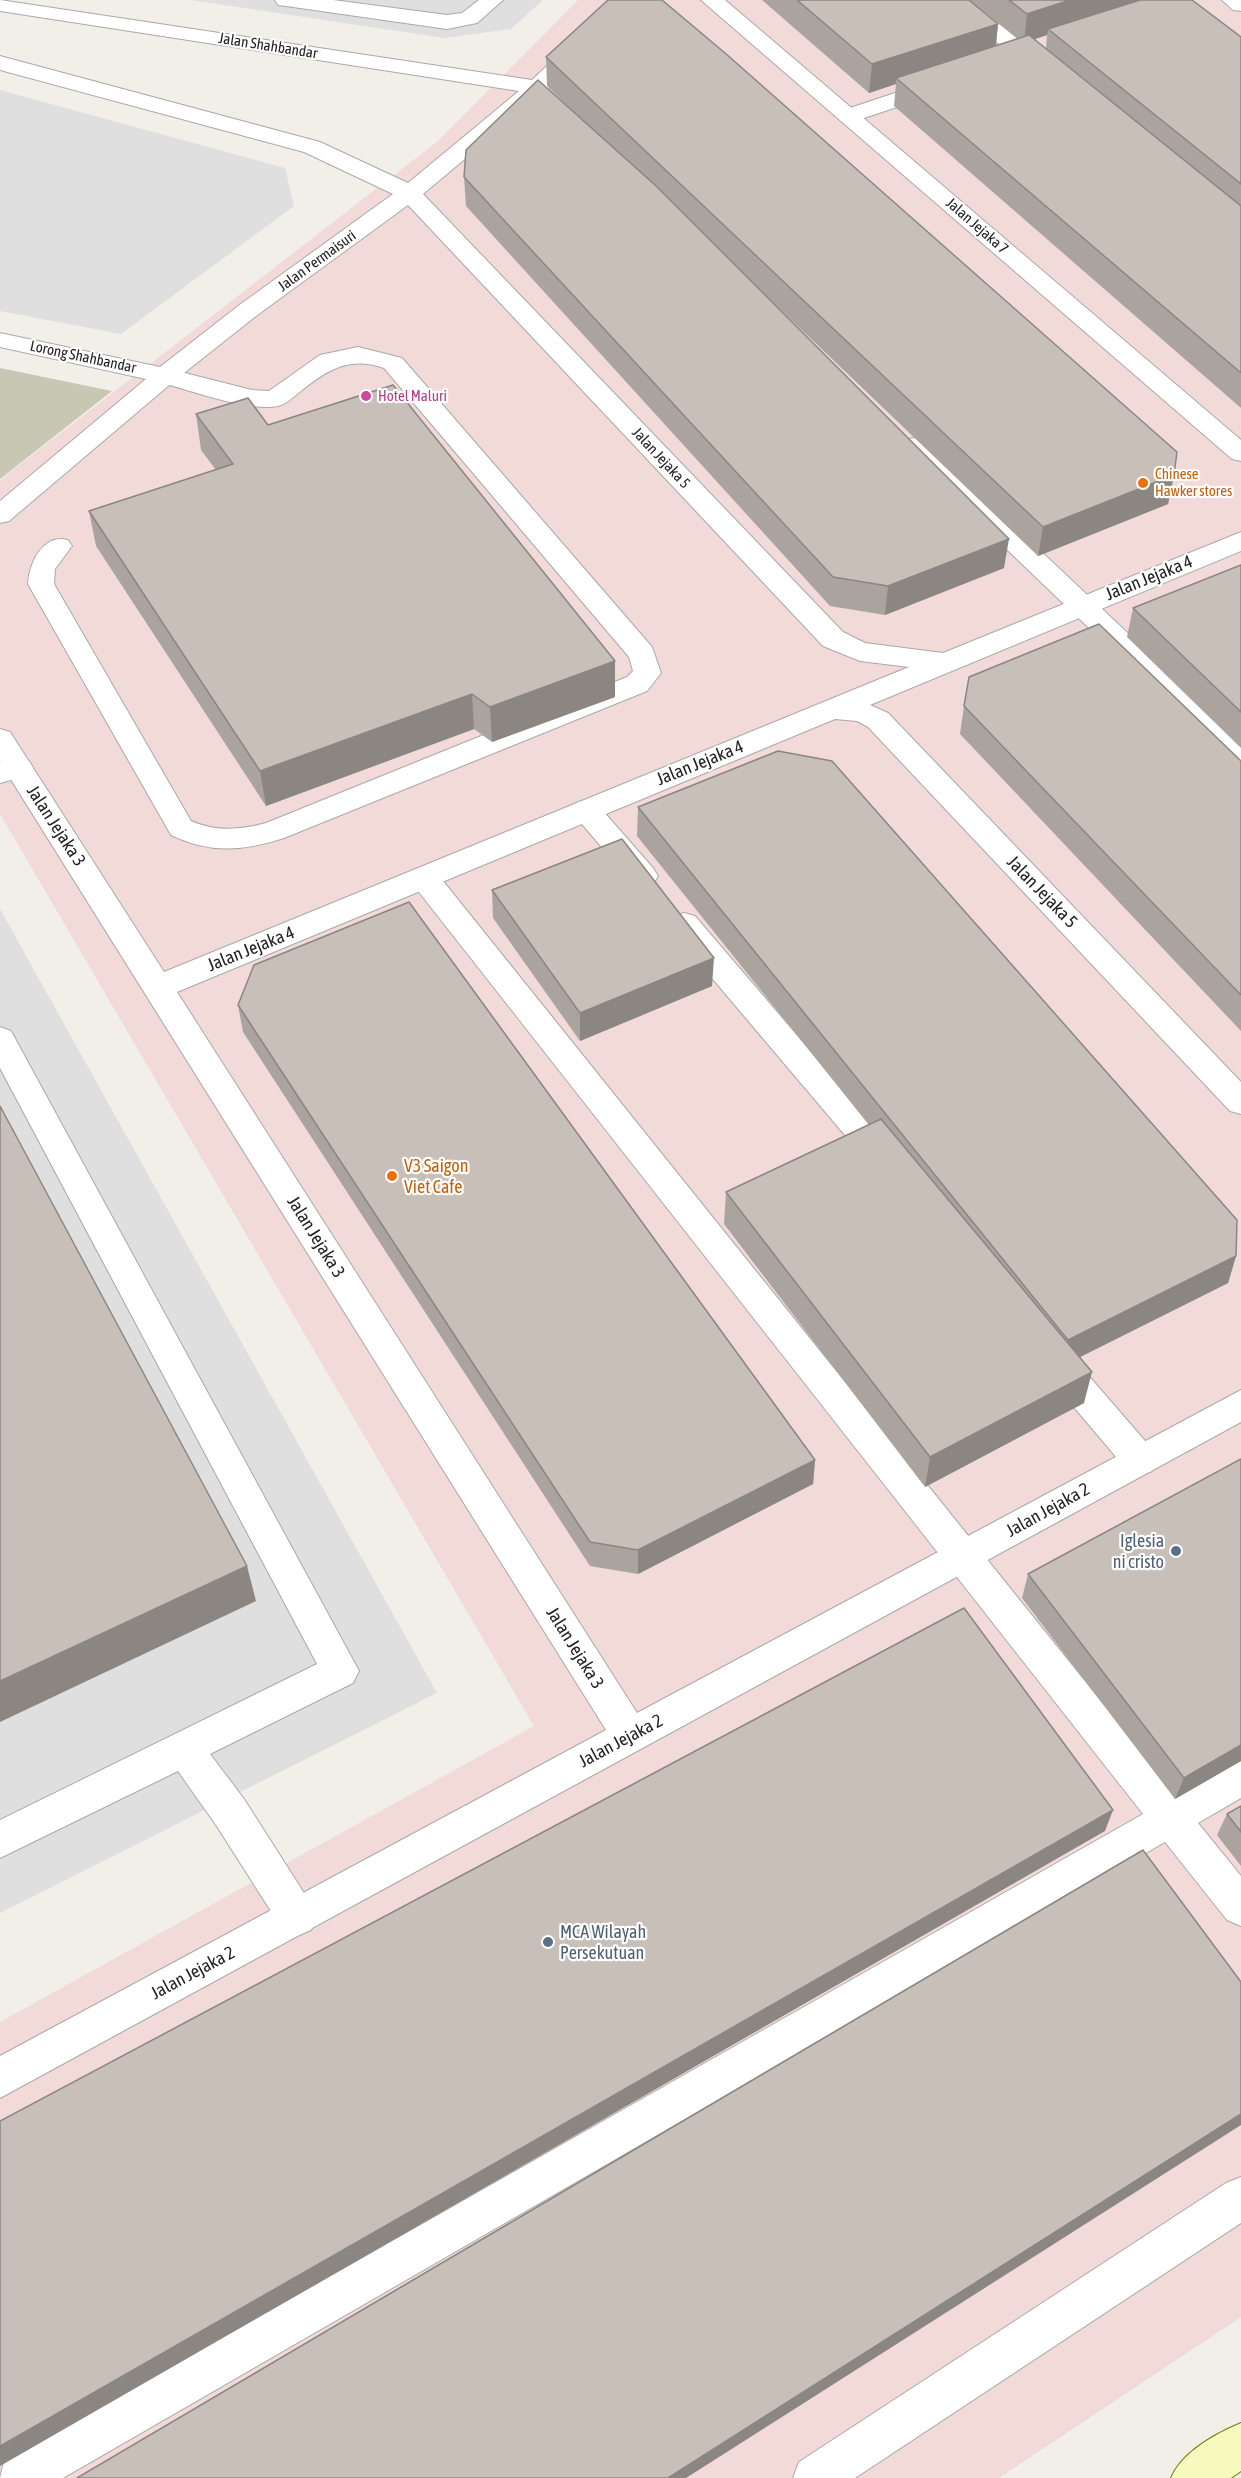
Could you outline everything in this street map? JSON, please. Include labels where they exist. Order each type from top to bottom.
[{"type":"street","points":[[286,0],[447,22],[469,18],[492,0]]},
{"type":"street","name":"Jalan Permaisuri","points":[[0,515],[165,376],[247,311],[546,95],[628,0]]},
{"type":"street","name":"Jalan Jejaka 7","points":[[711,0],[1241,453]]},
{"type":"street","points":[[958,0],[1064,86]]},
{"type":"street","points":[[1233,0],[1241,6]]},
{"type":"street","name":"Jalan Shahbandar","points":[[0,5],[546,95]]},
{"type":"street","points":[[1004,63],[1048,48]]},
{"type":"street","points":[[0,63],[312,147],[410,193]]},
{"type":"street","points":[[849,116],[960,78]]},
{"type":"street","name":"Jalan Jejaka 5","points":[[410,193],[833,639],[860,652],[945,661]]},
{"type":"street","name":"Lorong Shahbandar","points":[[0,340],[165,376],[252,398],[275,399],[321,363],[346,354],[375,355],[393,363],[642,654],[647,673],[637,684],[274,831],[225,841],[200,838],[181,828],[41,584],[42,568],[59,546]]},
{"type":"street","points":[[900,432],[1241,757]]},
{"type":"street","name":"Jalan Jejaka 4","points":[[159,987],[425,879],[945,661],[1241,541]]},
{"type":"street","name":"Jalan Jejaka 5","points":[[829,709],[862,712],[878,720],[1241,1102]]},
{"type":"street","name":"Jalan Jejaka 3","points":[[0,739],[10,770],[159,987],[631,1736]]},
{"type":"street","points":[[586,810],[909,1189]]},
{"type":"street","points":[[425,879],[1241,1906]]},
{"type":"street","points":[[0,1039],[340,1671],[0,1840]]},
{"type":"street","points":[[1040,1342],[1140,1460]]},
{"type":"street","name":"Jalan Jejaka 2","points":[[0,2078],[1241,1405]]},
{"type":"street","points":[[183,1749],[230,1812],[297,1917]]},
{"type":"street","points":[[20,2478],[1241,1778]]},
{"type":"street","points":[[815,2478],[1241,2198]]},
{"type":"street","points":[[1193,2478],[1241,2445]]},
{"type":"shaded area","points":[[191,0],[543,0],[511,29],[444,38]]},
{"type":"shaded area","points":[[578,0],[1241,0],[1241,2317],[999,2478],[0,2478],[0,2022],[534,1726],[0,814],[0,480],[438,141]]},
{"type":"shaded area","points":[[0,90],[285,168],[294,206],[121,334],[0,311]]},
{"type":"shaded area","points":[[0,368],[112,391],[0,479]]},
{"type":"shaded area","points":[[0,909],[437,1693],[0,1913]]},
{"type":"building","points":[[608,0],[662,0],[1177,452],[1174,475],[1043,527],[546,57]]},
{"type":"building","points":[[797,0],[969,0],[998,24],[872,64]]},
{"type":"building","points":[[1009,0],[1070,0],[1027,14]]},
{"type":"building","points":[[1140,0],[1192,0],[1241,37],[1241,184],[1048,29]]},
{"type":"building","points":[[1029,35],[1241,206],[1241,373],[896,78]]},
{"type":"building","points":[[538,80],[655,185],[1009,539],[888,586],[833,577],[464,177],[466,150]]},
{"type":"building","points":[[393,385],[615,661],[490,707],[472,694],[260,771],[89,511],[233,464],[196,414],[248,398],[268,425]]},
{"type":"building","points":[[1241,565],[1241,712],[1133,608]]},
{"type":"building","points":[[1099,624],[1241,761],[1241,995],[964,706],[969,677]]},
{"type":"building","points":[[778,751],[832,761],[1237,1220],[1236,1256],[1068,1340],[638,807]]},
{"type":"building","points":[[622,839],[714,958],[580,1013],[492,890]]},
{"type":"building","points":[[409,902],[815,1460],[638,1550],[590,1542],[238,1005],[254,965]]},
{"type":"building","points":[[0,1106],[247,1566],[0,1681]]},
{"type":"building","points":[[881,1119],[1092,1372],[930,1457],[726,1192]]},
{"type":"building","points":[[1241,1459],[1241,1745],[1184,1778],[1028,1574]]},
{"type":"building","points":[[964,1608],[1113,1810],[0,2446],[0,2121]]},
{"type":"building","points":[[1241,1806],[1241,1832],[1227,1814]]},
{"type":"building","points":[[1143,1850],[1241,1982],[1241,2114],[668,2478],[77,2478]]},
{"type":"place","name":"Hotel Maluri","points":[[366,396]]},
{"type":"place","name":"Chinese Hawker stores","points":[[1143,483]]},
{"type":"place","name":"V3 Saigon Viet Cafe","points":[[392,1176]]},
{"type":"place","name":"Iglesia ni cristo","points":[[1176,1551]]},
{"type":"place","name":"MCA Wilayah Persekutuan","points":[[548,1942]]}]
